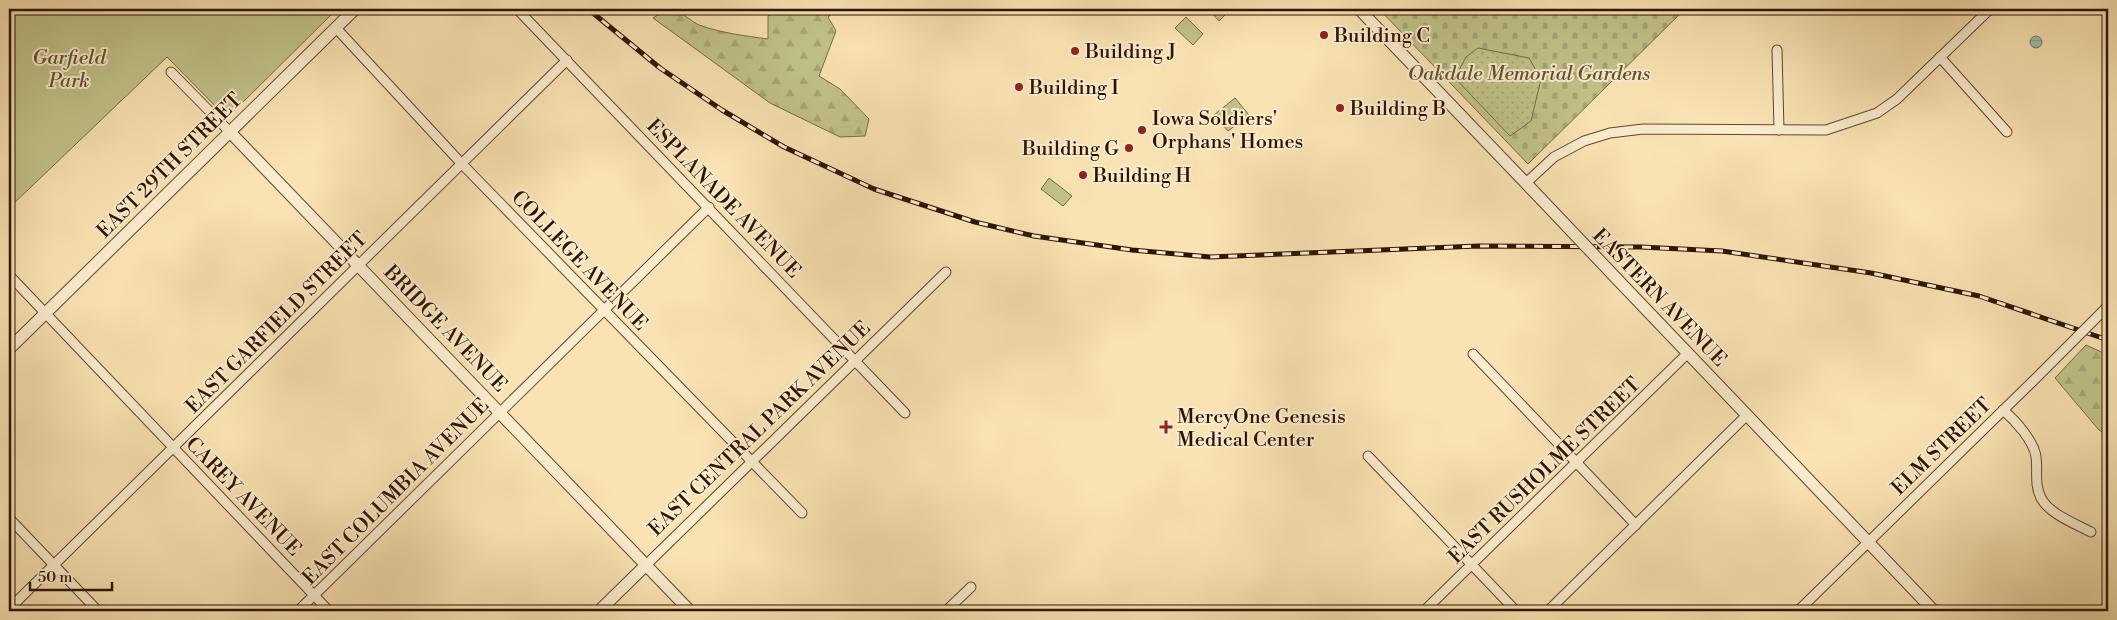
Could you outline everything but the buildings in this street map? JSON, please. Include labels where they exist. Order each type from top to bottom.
[{"type":"street","name":"EAST 29TH STREET","points":[[9,348],[356,9]]},
{"type":"street","name":"ESPLANADE AVENUE","points":[[517,9],[905,413]]},
{"type":"street","name":"EASTERN AVENUE","points":[[1359,9],[1934,611]]},
{"type":"street","points":[[1526,183],[1554,157],[1584,141],[1610,133],[1643,129],[1826,130],[1877,113],[1897,99],[1990,9]]},
{"type":"street","name":"COLLEGE AVENUE","points":[[336,28],[462,163],[802,513]]},
{"type":"street","points":[[1777,50],[1779,130]]},
{"type":"street","points":[[1940,57],[2007,132]]},
{"type":"street","name":"EAST GARFIELD STREET","points":[[9,609],[566,60]]},
{"type":"street","name":"BRIDGE AVENUE","points":[[172,72],[500,411],[690,611]]},
{"type":"street","name":"EAST COLUMBIA AVENUE","points":[[298,611],[709,207]]},
{"type":"street","name":"EAST CENTRAL PARK AVENUE","points":[[599,611],[946,272]]},
{"type":"street","name":"CAREY AVENUE","points":[[9,275],[329,611]]},
{"type":"street","name":"ELM STREET","points":[[1798,611],[2108,306]]},
{"type":"street","name":"EAST RUSHOLME STREET","points":[[1424,611],[1688,353]]},
{"type":"street","points":[[1473,354],[1636,526]]},
{"type":"street","points":[[2003,410],[2018,424],[2036,455],[2035,479],[2041,499],[2051,509],[2091,532]]},
{"type":"street","points":[[1548,611],[1747,415]]},
{"type":"street","points":[[1368,456],[1516,611]]},
{"type":"street","points":[[9,518],[98,611]]},
{"type":"street","points":[[946,611],[971,587]]},
{"type":"green space","name":"Garfield Park","points":[[9,9],[337,9],[227,118],[167,57],[9,208]]},
{"type":"green space","points":[[668,9],[673,9],[707,28],[768,39],[768,16],[780,9],[838,9],[828,17],[836,31],[819,76],[840,89],[869,119],[865,136],[840,137],[770,103],[653,18]]},
{"type":"green space","points":[[1208,9],[1231,9],[1219,21]]},
{"type":"green space","name":"Oakdale Memorial Gardens","points":[[1379,9],[1685,9],[1528,164]]},
{"type":"green space","points":[[1186,17],[1203,34],[1193,45],[1175,28]]},
{"type":"green space","points":[[1478,48],[1529,58],[1541,79],[1531,121],[1510,136],[1455,78],[1466,57]]},
{"type":"green space","points":[[1235,98],[1249,115],[1228,131],[1214,115]]},
{"type":"green space","points":[[1049,178],[1072,196],[1063,206],[1041,189]]},
{"type":"green space","points":[[2086,345],[2108,355],[2108,436],[2099,430],[2055,378]]},
{"type":"shaded area","points":[[2034,36],[2038,36],[2042,42],[2038,48],[2034,48],[2030,44],[2030,40]]},
{"type":"railway","points":[[588,9],[660,68],[722,110],[784,147],[874,189],[975,222],[1034,236],[1132,250],[1210,257],[1478,246],[1641,247],[1722,251],[1871,273],[1979,296],[2108,340]]},
{"type":"place","name":"Building C","points":[[1324,35]]},
{"type":"place","name":"Building J","points":[[1075,51]]},
{"type":"place","name":"Building I","points":[[1019,87]]},
{"type":"place","name":"Building B","points":[[1340,108]]},
{"type":"place","name":"Iowa Soldiers' Orphans' Homes","points":[[1142,130]]},
{"type":"place","name":"Building G","points":[[1129,148]]},
{"type":"place","name":"Building H","points":[[1083,175]]},
{"type":"place","name":"MercyOne Genesis Medical Center","points":[[1166,427]]}]
